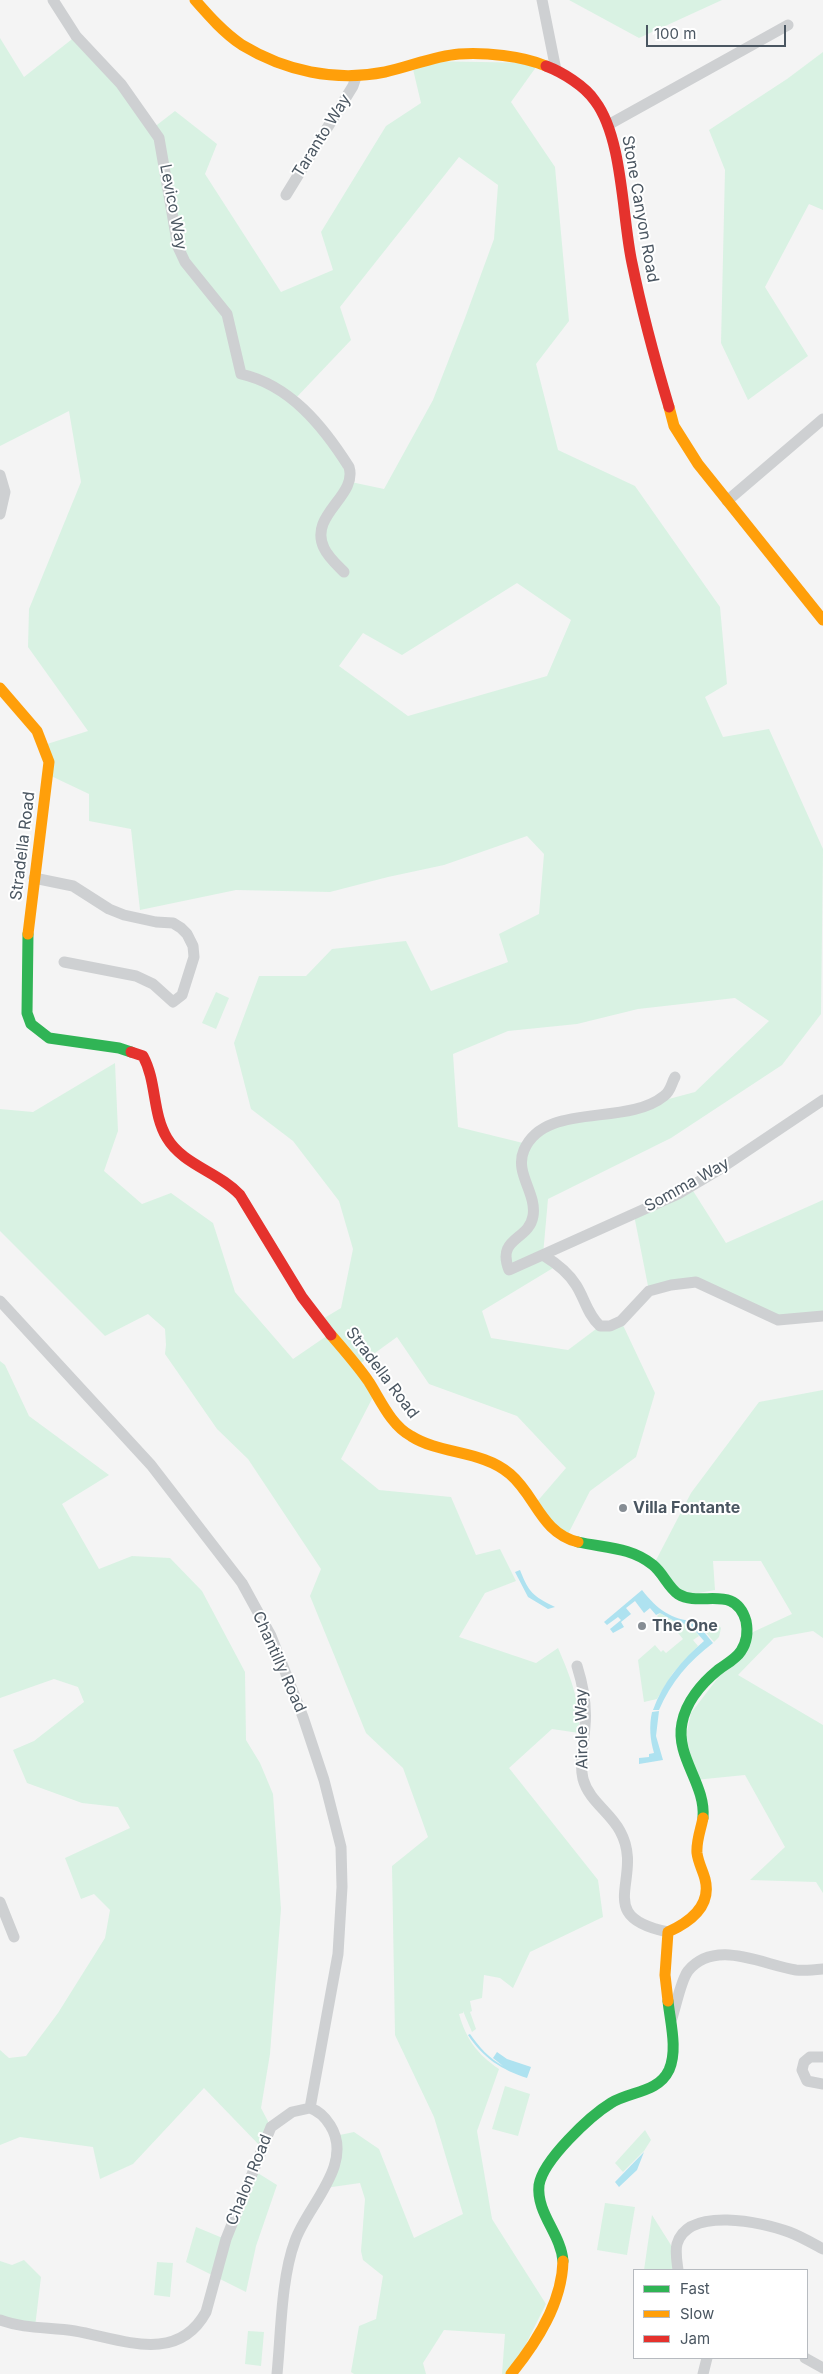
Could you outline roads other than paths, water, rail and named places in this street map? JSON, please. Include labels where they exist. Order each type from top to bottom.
[{"type":"street","name":"Levico Way","points":[[53,0],[76,36],[121,84],[159,138],[178,247],[185,262],[227,314],[241,374],[260,378],[294,400],[314,419],[349,467],[352,475],[351,482],[330,509],[321,536],[324,549],[344,572]]},
{"type":"street","name":"Stone Canyon Road","points":[[195,0],[230,35],[264,57],[302,71],[356,76],[386,72],[458,54],[493,55],[515,58],[556,70],[572,79],[595,100],[608,126],[616,155],[631,261],[644,321],[668,410],[684,444],[727,501],[823,620]]},
{"type":"street","points":[[542,0],[556,70]]},
{"type":"street","points":[[608,126],[788,25]]},
{"type":"street","name":"Taranto Way","points":[[286,195],[353,86],[356,76]]},
{"type":"street","points":[[727,501],[823,419]]},
{"type":"street","points":[[0,475],[5,492],[0,514]]},
{"type":"street","name":"Stradella Road","points":[[0,688],[37,731],[49,762],[28,940],[25,1002],[26,1013],[31,1024],[49,1038],[119,1048],[143,1056],[152,1073],[159,1120],[164,1134],[172,1146],[235,1190],[303,1299],[365,1377],[399,1428],[422,1443],[488,1461],[503,1469],[527,1492],[553,1530],[566,1538],[580,1543],[622,1548],[654,1564],[673,1589],[682,1596],[697,1598],[715,1596],[726,1599],[743,1612],[747,1635],[744,1646],[737,1656],[703,1685],[691,1702],[680,1729],[684,1752],[704,1806],[704,1819],[697,1853],[706,1880],[707,1890],[705,1904],[697,1915],[682,1927],[668,1932]]},
{"type":"street","points":[[34,878],[73,886],[109,909],[124,915],[156,922],[173,923],[187,934],[193,946],[194,957],[182,995],[172,1002],[153,984],[136,976],[64,962]]},
{"type":"street","name":"Somma Way","points":[[674,1080],[670,1090],[663,1097],[643,1107],[616,1114],[563,1120],[542,1127],[533,1134],[524,1150],[522,1165],[532,1202],[532,1220],[506,1250],[505,1259],[509,1270],[544,1256],[678,1194],[720,1169],[823,1100]]},
{"type":"street","points":[[544,1256],[558,1265],[576,1285],[586,1308],[600,1326],[610,1326],[621,1321],[649,1291],[671,1285],[696,1282],[778,1320],[823,1316]]},
{"type":"street","name":"Chantilly Road","points":[[0,1301],[151,1465],[242,1583],[271,1636],[303,1717],[324,1780],[341,1846],[342,1887],[338,1954],[310,2108]]},
{"type":"street","name":"Airole Way","points":[[577,1666],[585,1701],[581,1764],[583,1779],[590,1795],[621,1832],[627,1852],[628,1871],[624,1901],[629,1914],[637,1923],[668,1932]]},
{"type":"street","points":[[0,1902],[14,1937]]},
{"type":"street","points":[[511,2374],[534,2346],[550,2316],[563,2269],[564,2261],[560,2248],[539,2204],[538,2190],[541,2175],[548,2164],[602,2110],[625,2097],[657,2086],[665,2078],[671,2066],[670,2024],[665,1979],[668,1932]]},
{"type":"street","points":[[670,2024],[687,1972],[698,1961],[713,1955],[731,1955],[797,1970],[823,1969]]},
{"type":"street","points":[[823,2057],[810,2057],[804,2062],[802,2070],[807,2081],[823,2084]]},
{"type":"street","name":"Chalon Road","points":[[0,2320],[20,2326],[74,2331],[145,2345],[164,2344],[184,2335],[201,2321],[206,2312],[226,2239],[271,2127],[300,2108],[310,2108]]},
{"type":"street","points":[[277,2374],[288,2269],[295,2240],[325,2188],[337,2154],[332,2129],[323,2116],[310,2108]]},
{"type":"street","points":[[678,2269],[676,2254],[680,2236],[692,2227],[710,2220],[762,2223],[790,2232],[823,2249]]},
{"type":"street","points":[[703,2374],[707,2359]]},
{"type":"street","points":[[807,2359],[823,2368]]},
{"type":"water","points":[[520,1570],[529,1589],[542,1600],[555,1607],[548,1609],[528,1597],[515,1572]]},
{"type":"water","points":[[642,1590],[653,1603],[665,1612],[672,1616],[695,1621],[713,1643],[681,1673],[669,1690],[659,1710],[653,1710],[662,1690],[681,1664],[704,1641],[690,1625],[676,1622],[660,1613],[656,1615],[650,1608],[644,1613],[635,1601],[626,1608],[631,1614],[621,1622],[624,1627],[613,1633],[610,1629],[621,1620],[618,1617],[607,1625],[604,1622]]},
{"type":"water","points":[[659,1711],[656,1736],[663,1760],[639,1764],[639,1758],[649,1757],[649,1754],[654,1753],[650,1732],[651,1717],[652,1712]]},
{"type":"water","points":[[470,2034],[485,2052],[503,2066],[493,2058],[497,2052],[507,2059],[531,2067],[527,2078],[501,2067],[487,2057],[468,2035]]},
{"type":"water","points":[[644,2152],[637,2170],[619,2187],[615,2182]]},
{"type":"place","name":"Villa Fontante","points":[[623,1508]]},
{"type":"place","name":"The One","points":[[642,1626]]}]
